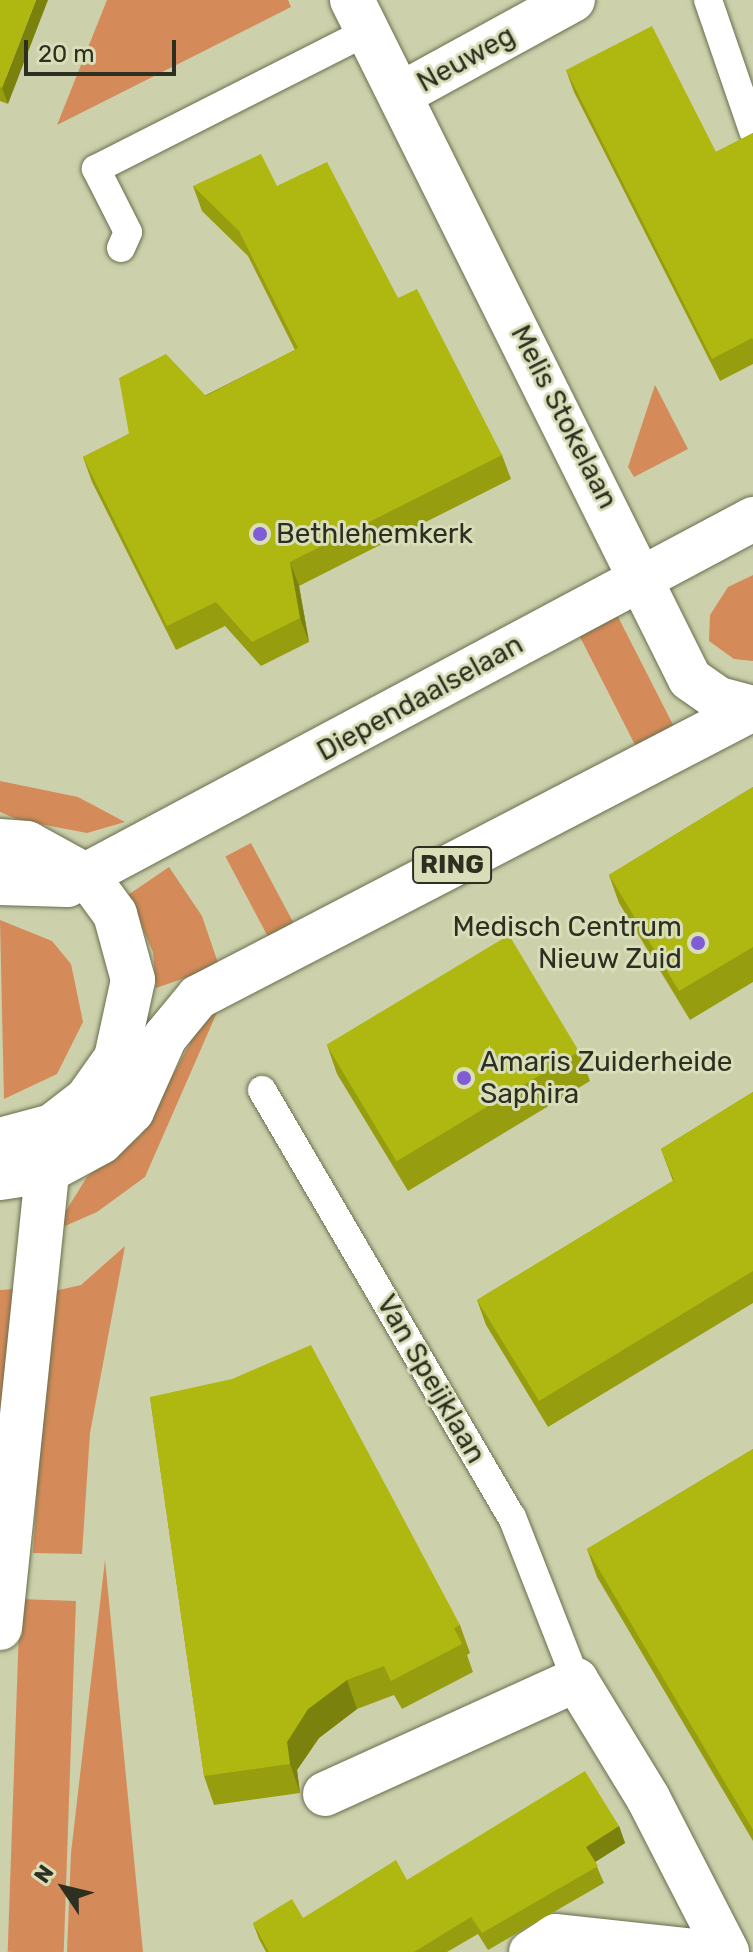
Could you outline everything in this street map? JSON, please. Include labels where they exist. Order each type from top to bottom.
[{"type":"main road","name":"Neuweg","points":[[401,94],[573,0]]},
{"type":"main road","name":"Melis Stokelaan","points":[[360,15],[690,679],[719,699],[753,708]]},
{"type":"main road","name":"Diependaalselaan","points":[[0,883],[53,889],[87,876],[753,519]]},
{"type":"main road","name":"RING","points":[[0,1178],[47,1171],[101,1142],[132,1111],[165,1037],[198,997],[753,708]]},
{"type":"main road","points":[[0,841],[27,843],[87,876],[127,946],[131,1001],[105,1078],[52,1126],[0,1140]]},
{"type":"main road","points":[[0,1628],[52,1126]]},
{"type":"main road","points":[[325,1794],[576,1680]]},
{"type":"main road","name":"Van Speijklaan","points":[[576,1680],[648,1798],[727,1952]]},
{"type":"main road","points":[[542,1944],[705,1952]]},
{"type":"lane","points":[[708,0],[753,131]]},
{"type":"lane","points":[[121,248],[128,232],[96,169],[360,15]]},
{"type":"lane","name":"Van Speijklaan","points":[[262,1090],[512,1517],[576,1680]]},
{"type":"shaded area","points":[[107,0],[288,0],[291,7],[57,125]]},
{"type":"shaded area","points":[[655,385],[688,449],[634,477],[628,467]]},
{"type":"shaded area","points":[[753,575],[753,661],[734,659],[709,641],[710,615],[728,587]]},
{"type":"shaded area","points":[[613,607],[674,727],[636,747],[575,627]]},
{"type":"shaded area","points":[[0,781],[78,797],[125,822],[87,833],[19,820],[0,812]]},
{"type":"shaded area","points":[[251,843],[294,923],[268,937],[225,857]]},
{"type":"shaded area","points":[[169,867],[202,916],[219,966],[156,988],[153,952],[128,895]]},
{"type":"shaded area","points":[[0,920],[52,941],[71,964],[83,1022],[57,1074],[4,1099]]},
{"type":"shaded area","points":[[218,1010],[145,1177],[97,1212],[65,1226],[59,1222],[87,1177],[141,1135],[197,1030]]},
{"type":"shaded area","points":[[125,1246],[90,1433],[82,1554],[33,1553],[50,1292],[81,1285]]},
{"type":"shaded area","points":[[15,1289],[0,1523],[0,1290]]},
{"type":"shaded area","points":[[105,1560],[143,1952],[67,1952],[71,1853]]},
{"type":"shaded area","points":[[20,1599],[76,1601],[64,1952],[8,1952]]},
{"type":"building","points":[[0,0],[36,0],[2,88],[0,87]]},
{"type":"building","points":[[652,26],[716,152],[753,133],[753,340],[712,359],[566,70]]},
{"type":"building","name":"Bethlehemkerk","points":[[261,154],[277,186],[327,162],[398,298],[417,289],[502,455],[290,562],[300,618],[252,642],[216,602],[167,626],[83,457],[129,434],[119,378],[166,354],[206,396],[298,348],[239,231],[193,186]]},
{"type":"building","name":"Medisch Centrum Nieuw Zuid","points":[[753,787],[753,947],[679,991],[609,875]]},
{"type":"building","name":"Amaris Zuiderheide Saphira","points":[[509,935],[579,1052],[396,1161],[326,1045]]},
{"type":"building","points":[[753,1092],[753,1271],[539,1401],[477,1300],[674,1180],[661,1149]]},
{"type":"building","points":[[311,1345],[460,1625],[454,1628],[462,1644],[391,1681],[384,1666],[347,1680],[308,1709],[287,1742],[290,1764],[204,1776],[150,1397],[232,1379]]},
{"type":"building","points":[[753,1449],[753,1830],[587,1549]]},
{"type":"building","points":[[585,1771],[619,1826],[586,1847],[598,1866],[482,1933],[471,1917],[414,1952],[269,1952],[253,1923],[292,1899],[303,1918],[396,1860],[407,1880]]},
{"type":"place","name":"Bethlehemkerk","points":[[260,534]]},
{"type":"place","name":"Medisch Centrum Nieuw Zuid","points":[[698,943]]},
{"type":"place","name":"Amaris Zuiderheide Saphira","points":[[464,1078]]}]
